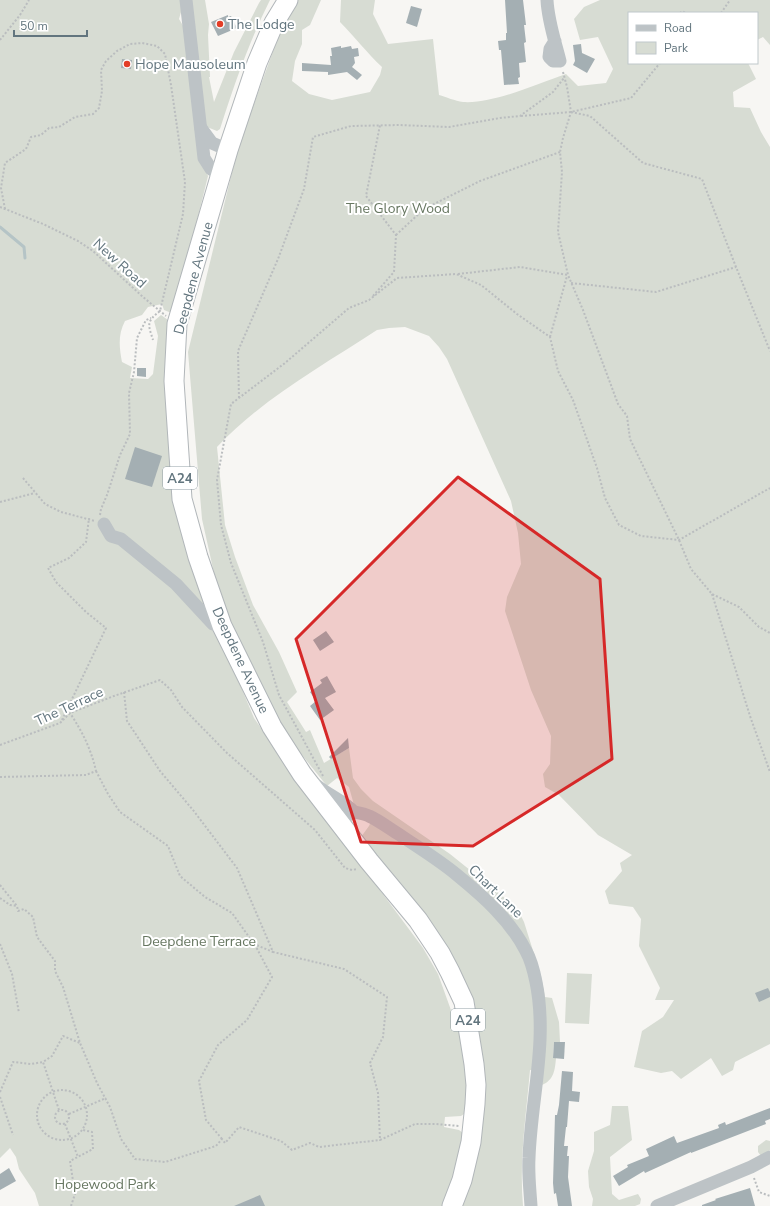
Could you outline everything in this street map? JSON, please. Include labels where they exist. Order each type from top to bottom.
[{"type":"highway","name":"Deepdene Avenue","points":[[288,0],[274,23],[257,63],[228,150],[177,324],[174,381],[182,499],[198,558],[222,626],[272,726],[302,774],[347,816],[370,861],[418,920],[440,953],[464,1002],[476,1085],[473,1127],[462,1180],[452,1206]]},
{"type":"street","points":[[186,0],[204,158],[211,169],[221,176]]},
{"type":"street","points":[[547,0],[555,41],[550,49],[549,57],[553,61],[560,61]]},
{"type":"street","points":[[200,127],[212,143],[228,150]]},
{"type":"street","points":[[104,524],[112,536],[121,539],[176,584],[213,624],[222,626]]},
{"type":"street","name":"Chart Lane","points":[[347,816],[369,816],[451,870],[500,913],[511,926],[527,952],[537,989],[540,1029],[529,1158],[531,1206]]},
{"type":"street","points":[[665,1205],[770,1157]]},
{"type":"path","points":[[0,40],[20,15],[29,0]]},
{"type":"path","points":[[721,12],[730,0]]},
{"type":"path","points":[[6,210],[1,188],[5,163],[26,149],[31,137],[41,135],[49,128],[59,127],[75,117],[93,114],[99,108],[102,91],[101,70],[106,61],[117,51],[130,44],[142,43],[157,46],[165,54],[185,182],[183,214],[160,311],[146,320],[137,338],[134,372],[129,393],[130,434],[120,455],[101,509],[100,517],[104,524]]},
{"type":"path","points":[[560,61],[571,112],[560,152],[562,172],[558,232],[568,275],[618,404],[627,416],[630,439],[691,568],[712,594],[750,716],[770,772]]},
{"type":"path","points":[[239,398],[238,351],[278,259],[304,190],[313,137],[350,126],[380,125],[449,127],[500,118],[571,112],[632,98],[659,64]]},
{"type":"path","points":[[520,116],[553,92],[564,78]]},
{"type":"path","points":[[571,112],[590,116],[643,163],[702,179],[770,351]]},
{"type":"path","points":[[369,300],[394,272],[396,235],[366,196],[380,125]]},
{"type":"path","points":[[396,235],[424,209],[480,182],[560,152]]},
{"type":"path","name":"New Road","points":[[0,207],[43,224],[78,241],[93,251],[143,297],[177,324]]},
{"type":"path","points":[[323,776],[279,695],[263,642],[231,563],[221,525],[217,480],[231,404],[285,362],[348,308],[369,300],[397,278],[456,274],[520,267],[568,275]]},
{"type":"path","points":[[571,283],[656,292],[736,267]]},
{"type":"path","points":[[456,274],[481,286],[550,337]]},
{"type":"path","points":[[568,275],[550,337],[558,371],[573,400],[597,468],[605,498],[619,525],[641,536],[679,540],[770,488]]},
{"type":"path","points":[[151,318],[149,326],[153,340]]},
{"type":"path","points":[[23,478],[45,504],[61,512],[89,518],[104,524]]},
{"type":"path","points":[[0,502],[35,493]]},
{"type":"path","points":[[60,723],[106,628],[86,612],[56,582],[48,568],[69,558],[86,542],[89,518]]},
{"type":"path","points":[[712,594],[739,607],[759,627],[770,633]]},
{"type":"path","name":"The Terrace","points":[[0,745],[60,723],[70,713],[160,680],[171,690],[182,707],[227,753],[315,830],[345,868],[352,870],[361,866]]},
{"type":"path","points":[[124,692],[127,721],[160,771],[193,810],[238,868],[273,952]]},
{"type":"path","points":[[70,713],[82,732],[93,756],[96,771],[108,794],[120,812],[168,846],[180,876],[205,897],[232,913],[254,944],[272,977],[247,1020],[218,1045],[199,1081],[206,1120],[225,1143],[239,1127],[281,1141],[292,1150],[310,1143],[320,1147],[380,1140],[416,1124],[473,1127]]},
{"type":"path","points":[[0,777],[86,775],[96,771]]},
{"type":"path","points":[[0,885],[16,906],[18,911],[24,909],[33,917],[37,937],[55,961],[55,971],[63,987],[80,1043],[97,1083],[106,1098],[121,1139],[135,1159],[165,1162],[216,1146],[222,1139]]},
{"type":"path","points":[[0,898],[10,905],[16,906]]},
{"type":"path","points":[[0,944],[12,974],[19,1013]]},
{"type":"path","points":[[254,944],[273,952],[344,968],[388,997],[384,1037],[370,1063],[378,1093],[380,1140]]},
{"type":"path","points":[[0,1092],[13,1062],[31,1064],[43,1062],[52,1056],[62,1036],[80,1043]]},
{"type":"path","points":[[43,1062],[59,1110]]},
{"type":"path","points":[[62,1090],[70,1091],[77,1094],[86,1106],[88,1115],[83,1130],[71,1139],[62,1140],[53,1138],[46,1134],[40,1127],[38,1111],[40,1103],[46,1096],[53,1092],[62,1090]]},
{"type":"path","points":[[0,1097],[13,1135]]},
{"type":"path","points":[[69,1114],[106,1098]]},
{"type":"path","points":[[59,1110],[66,1110],[69,1114],[70,1119],[65,1124]]},
{"type":"path","points":[[59,1110],[55,1116],[56,1120],[60,1124],[65,1124]]},
{"type":"path","points":[[65,1124],[78,1157]]},
{"type":"path","points":[[71,1206],[75,1194],[70,1161],[93,1149],[92,1132],[83,1130]]},
{"type":"path","points":[[751,1167],[759,1192],[770,1196]]},
{"type":"highlighted area","points":[[458,477],[600,579],[612,759],[473,846],[361,842],[296,639]]},
{"type":"green space","points":[[0,0],[182,0],[183,5],[179,19],[185,29],[202,159],[208,176],[174,314],[164,310],[162,304],[148,307],[142,315],[125,321],[121,331],[120,341],[122,362],[132,367],[130,378],[148,379],[153,374],[158,336],[154,321],[161,315],[175,325],[175,456],[215,625],[254,718],[319,812],[359,862],[423,948],[438,974],[452,1013],[460,1018],[468,1064],[467,1112],[461,1116],[445,1117],[444,1127],[459,1130],[463,1133],[443,1206],[39,1206],[35,1193],[19,1169],[16,1157],[10,1148],[0,1158]]},
{"type":"green space","points":[[191,0],[205,0],[209,24],[209,77],[214,102],[234,52],[259,3],[261,0],[270,0],[242,64],[220,129],[217,131],[207,127],[202,119]]},
{"type":"green space","name":"The Glory Wood","points":[[298,0],[321,0],[310,25],[302,30],[302,44],[295,61],[292,81],[309,94],[332,100],[370,92],[380,75],[382,67],[340,22],[341,0],[375,0],[373,14],[388,44],[433,39],[439,95],[463,102],[475,102],[501,97],[566,74],[578,86],[606,83],[613,69],[598,37],[580,40],[574,19],[584,7],[600,0],[770,0],[770,45],[763,37],[758,40],[758,12],[628,12],[628,64],[748,64],[756,79],[733,92],[734,107],[750,108],[770,147],[770,1044],[735,1062],[733,1070],[722,1076],[711,1058],[681,1079],[672,1071],[661,1073],[634,1067],[642,1031],[663,1017],[674,1000],[655,1000],[660,988],[639,946],[641,919],[633,907],[609,904],[605,891],[622,871],[620,863],[632,855],[598,835],[559,795],[545,787],[543,774],[550,764],[551,736],[531,690],[505,611],[507,597],[521,564],[518,533],[511,501],[447,359],[429,336],[405,327],[377,330],[273,398],[217,447],[225,525],[235,557],[253,605],[279,652],[297,692],[287,702],[306,732],[310,730],[324,763],[349,748],[353,778],[373,801],[450,854],[511,903],[520,914],[524,922],[541,976],[545,997],[552,998],[559,1022],[560,1042],[554,1042],[553,1058],[556,1058],[555,1067],[553,1074],[546,1083],[542,1085],[543,1071],[530,1070],[522,1155],[523,1206],[457,1206],[472,1168],[470,1008],[361,837],[369,826],[374,815],[354,805],[349,787],[337,778],[327,786],[289,739],[255,684],[222,609],[202,519],[188,352],[238,148],[280,32]]},
{"type":"green space","points":[[567,973],[592,974],[589,1024],[565,1023]]},
{"type":"green space","points":[[612,1106],[628,1106],[632,1140],[610,1157],[612,1194],[619,1200],[638,1194],[641,1199],[640,1204],[635,1206],[592,1206],[593,1199],[589,1187],[588,1171],[594,1151],[594,1132],[610,1125]]},
{"type":"green space","points":[[766,1140],[770,1141],[770,1150],[761,1156],[758,1152],[758,1146]]},
{"type":"building","points":[[505,0],[523,0],[526,25],[524,25],[526,42],[524,43],[526,62],[519,63],[519,84],[504,85],[501,50],[499,50],[498,41],[506,40]]},
{"type":"building","points":[[411,6],[422,9],[417,27],[406,23]]},
{"type":"building","name":"The Lodge","points":[[228,15],[228,17],[231,16],[237,28],[218,36],[211,22]]},
{"type":"building","points":[[581,44],[582,53],[595,59],[587,73],[573,65],[575,61],[573,45]]},
{"type":"building","points":[[341,46],[341,48],[351,46],[352,49],[358,48],[359,56],[354,57],[355,63],[352,67],[362,75],[357,80],[347,72],[328,75],[328,72],[302,71],[302,63],[331,65],[331,48]]},
{"type":"building","name":"Hope Mausoleum","points":[[122,59],[132,60],[131,69],[121,68]]},
{"type":"building","points":[[137,368],[146,368],[146,377],[137,376]]},
{"type":"building","points":[[135,447],[162,456],[152,487],[125,479]]},
{"type":"building","points":[[326,631],[334,642],[320,651],[313,640]]},
{"type":"building","points":[[327,676],[336,692],[325,698],[334,710],[320,720],[310,706],[316,701],[310,692],[322,683],[320,680]]},
{"type":"building","points":[[348,738],[349,748],[331,759],[329,757]]},
{"type":"building","points":[[768,988],[770,997],[759,1002],[755,993]]},
{"type":"building","points":[[554,1042],[565,1042],[564,1059],[553,1058]]},
{"type":"building","points":[[562,1071],[573,1072],[572,1091],[580,1092],[579,1102],[569,1101],[564,1146],[568,1146],[568,1177],[572,1206],[558,1206],[556,1193],[554,1194],[553,1183],[555,1115],[557,1115],[559,1105]]},
{"type":"building","points":[[770,1108],[770,1119],[765,1121],[766,1124],[691,1152],[645,1173],[644,1171],[619,1186],[613,1176],[628,1167],[627,1165],[649,1156],[646,1149],[674,1136],[677,1143],[719,1128],[718,1125],[725,1122],[726,1125]]},
{"type":"building","points":[[9,1168],[16,1181],[0,1190],[0,1174]]},
{"type":"building","points":[[750,1188],[755,1206],[702,1206],[716,1200],[715,1199]]},
{"type":"building","points":[[260,1195],[265,1206],[234,1206]]},
{"type":"waterway","points":[[0,227],[24,247],[25,258]]},
{"type":"place","name":"The Lodge","points":[[220,24]]},
{"type":"place","name":"Hope Mausoleum","points":[[127,64]]},
{"type":"park label","name":"Deepdene Terrace","points":[[199,941]]},
{"type":"park label","name":"Hopewood Park","points":[[105,1184]]}]
